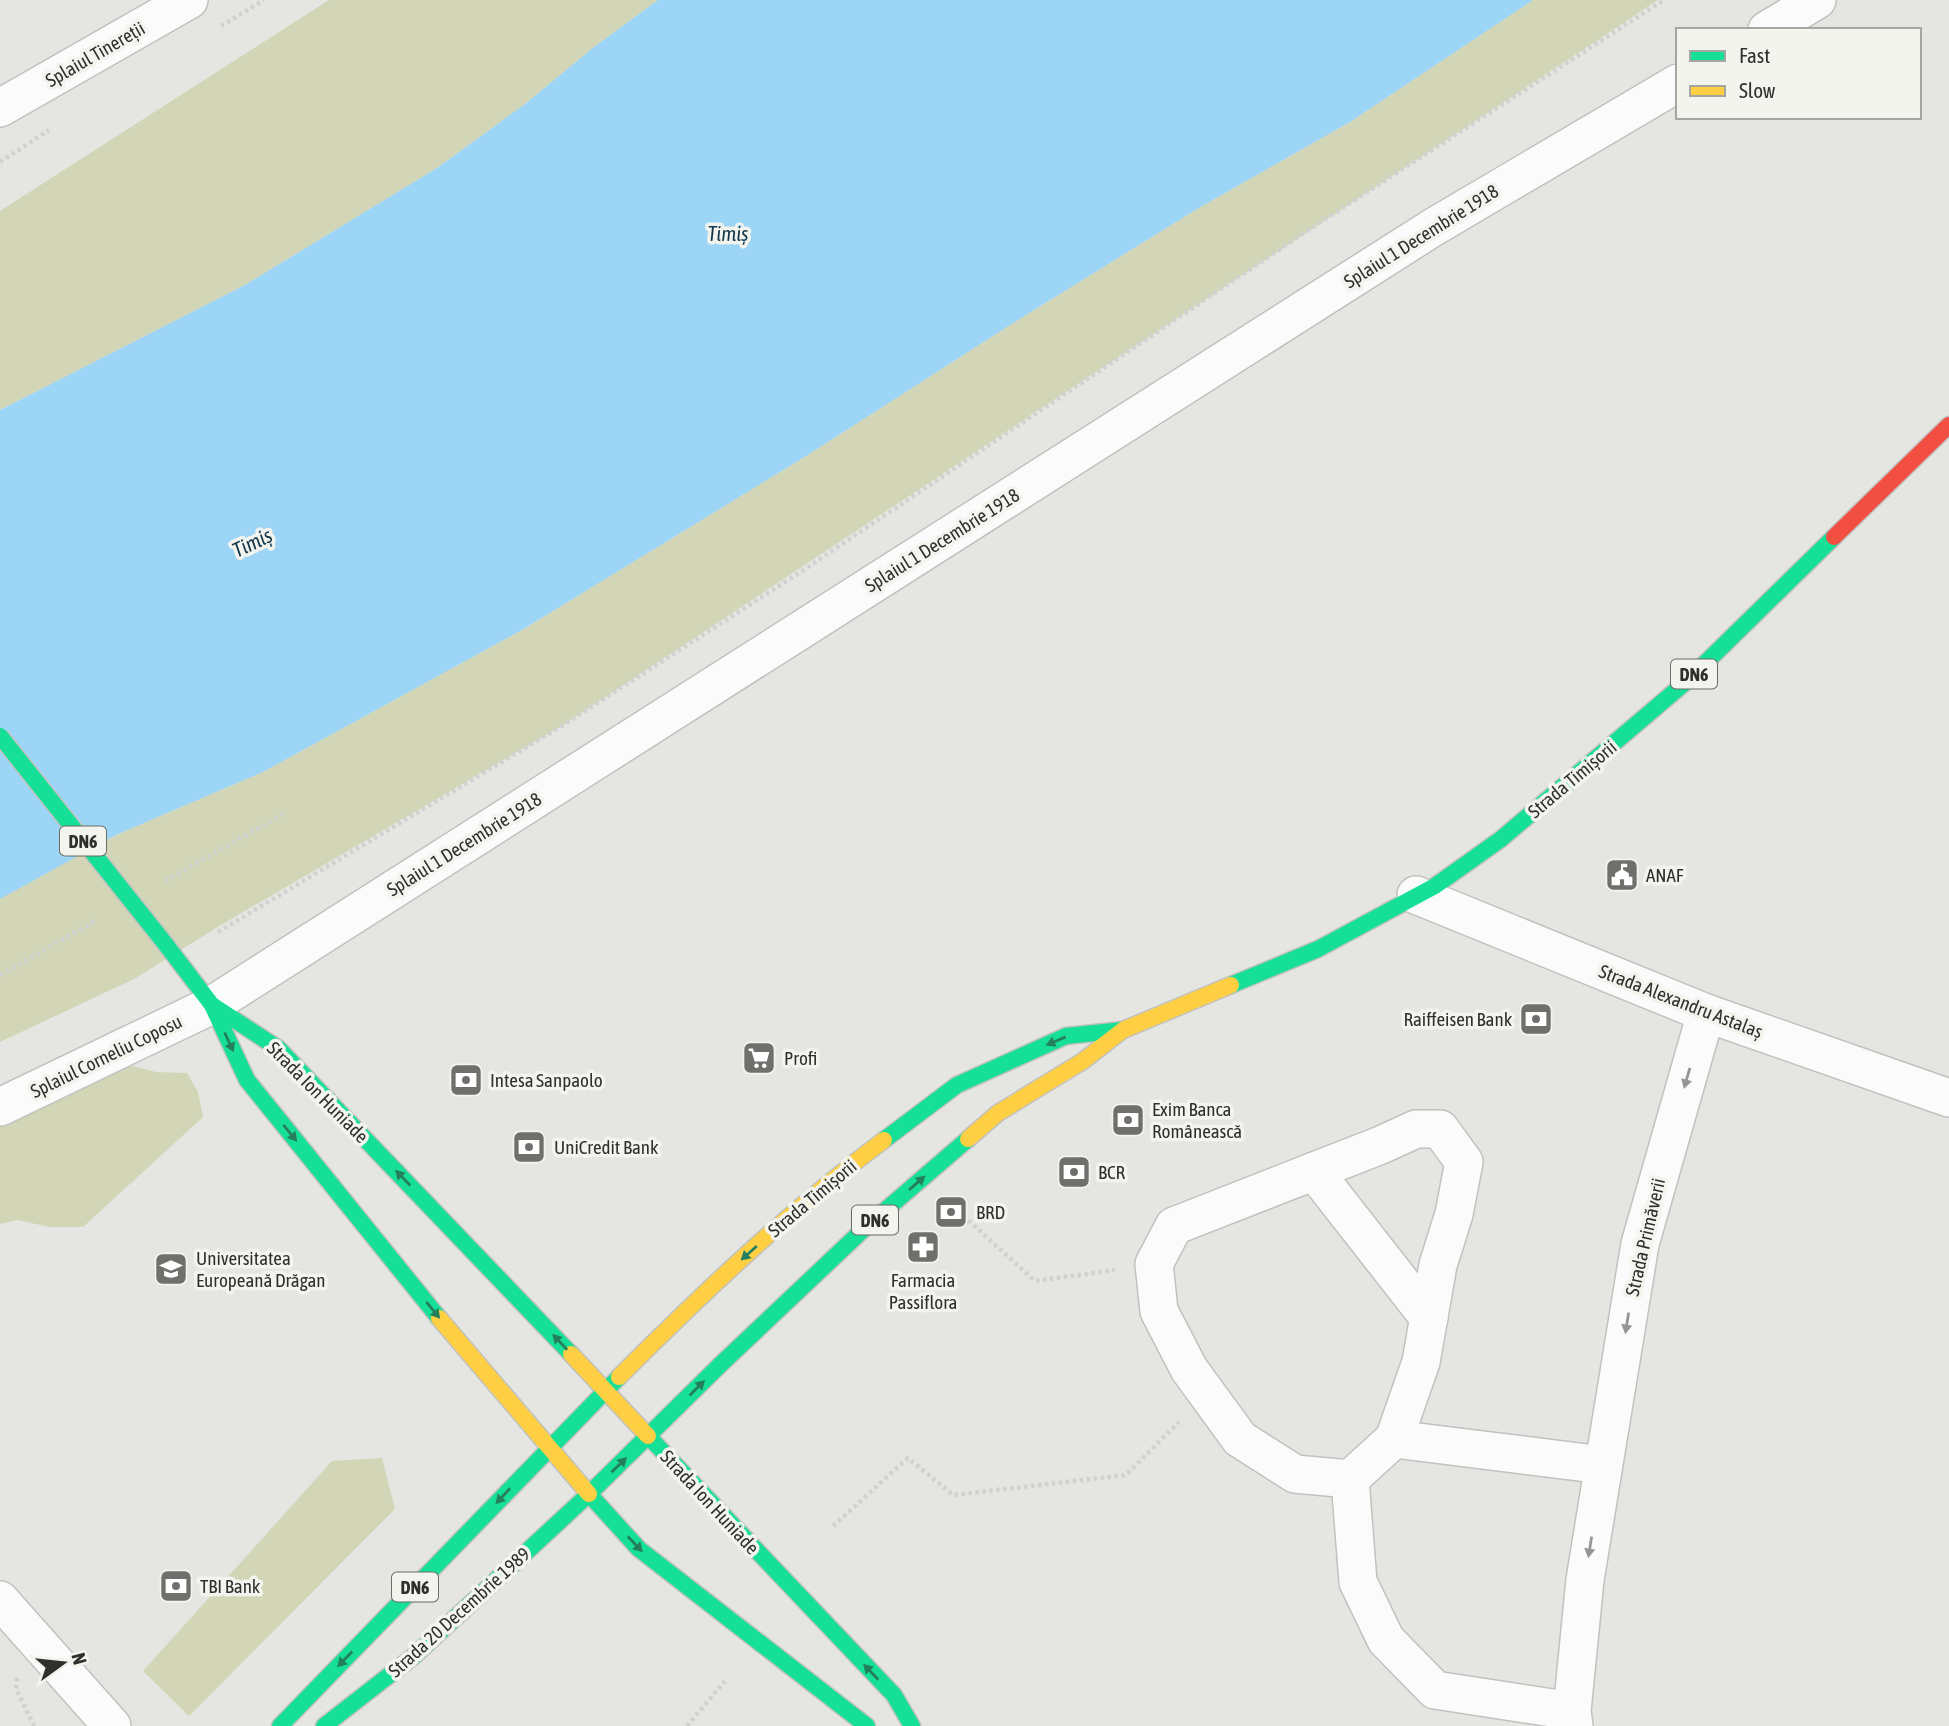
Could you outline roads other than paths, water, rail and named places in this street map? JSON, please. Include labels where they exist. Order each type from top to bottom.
[{"type":"main road","name":"Strada Timișorii","points":[[589,1494],[867,1226],[998,1113],[1083,1061],[1123,1030],[1318,949],[1435,886],[1501,839],[1687,681],[1949,425]]},
{"type":"main road","name":"DN6","points":[[0,736],[212,1005]]},
{"type":"main road","name":"Strada Ion Huniade","points":[[212,1005],[247,1080],[478,1366],[589,1494],[639,1549],[867,1726]]},
{"type":"main road","name":"Strada Ion Huniade","points":[[212,1005],[279,1049],[894,1695],[912,1726]]},
{"type":"main road","name":"Strada Timișorii","points":[[550,1446],[692,1304],[824,1185],[914,1116],[957,1085],[1066,1036],[1123,1030]]},
{"type":"main road","name":"DN6","points":[[279,1726],[550,1446]]},
{"type":"main road","name":"Strada 20 Decembrie 1989","points":[[324,1726],[414,1656],[589,1494]]},
{"type":"street","name":"Splaiul Tinereții","points":[[0,108],[189,0]]},
{"type":"street","points":[[1770,28],[1817,0]]},
{"type":"street","name":"Splaiul 1 Decembrie 1918","points":[[212,1005],[1432,228],[1676,84]]},
{"type":"street","name":"Strada Alexandru Astalaș","points":[[1416,895],[1706,1013],[1949,1098]]},
{"type":"street","name":"Splaiul Corneliu Coposu","points":[[0,1107],[212,1005]]},
{"type":"street","name":"Strada Primăverii","points":[[1350,1479],[1359,1582],[1386,1640],[1434,1690],[1573,1719],[1585,1580],[1640,1244],[1706,1013]]},
{"type":"street","points":[[1416,1129],[1440,1129],[1464,1162],[1454,1214],[1438,1265],[1421,1362],[1394,1439],[1350,1479],[1295,1474],[1240,1439],[1189,1369],[1159,1311],[1154,1264],[1174,1226],[1314,1171],[1416,1129]]},
{"type":"street","points":[[1314,1171],[1429,1318]]},
{"type":"street","points":[[1394,1439],[1603,1465]]},
{"type":"street","points":[[0,1600],[112,1726]]},
{"type":"water","name":"Timiș","points":[[658,0],[1533,0],[1350,122],[1197,209],[803,458],[522,630],[263,772],[116,835],[0,899],[0,410],[245,285],[437,168],[525,104],[594,47]]},
{"type":"place","name":"ANAF","points":[[1622,875]]},
{"type":"place","name":"Raiffeisen Bank","points":[[1536,1019]]},
{"type":"place","name":"Profi","points":[[759,1058]]},
{"type":"place","name":"Intesa Sanpaolo","points":[[466,1080]]},
{"type":"place","name":"Exim Banca Românească","points":[[1128,1120]]},
{"type":"place","name":"UniCredit Bank","points":[[529,1147]]},
{"type":"place","name":"BCR","points":[[1074,1172]]},
{"type":"place","name":"BRD","points":[[951,1212]]},
{"type":"place","name":"Farmacia Passiflora","points":[[923,1247]]},
{"type":"place","name":"Universitatea Europeană Drăgan","points":[[171,1269]]},
{"type":"place","name":"TBI Bank","points":[[176,1586]]}]
